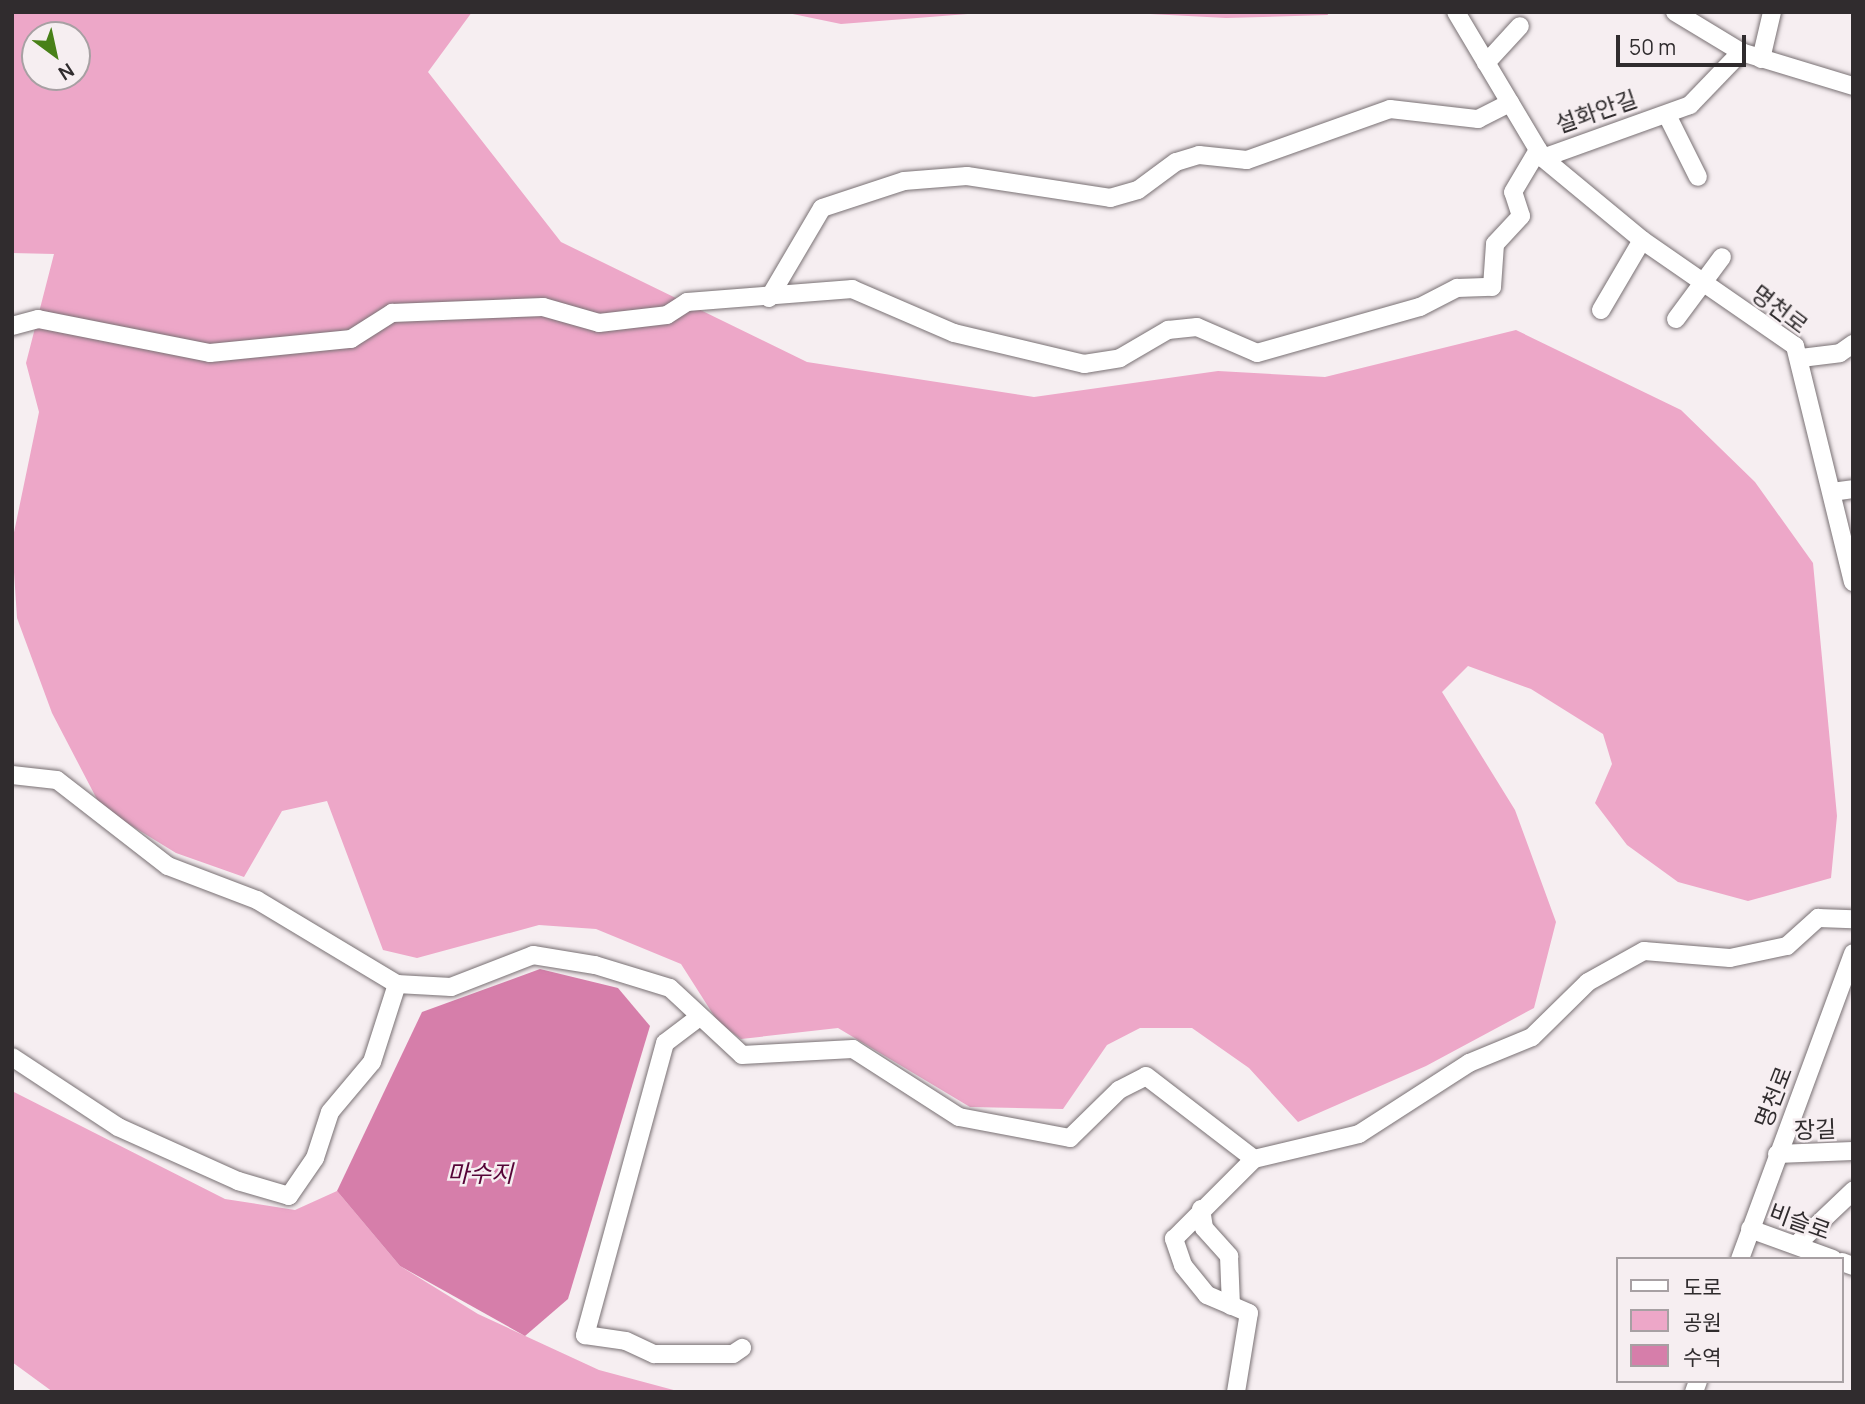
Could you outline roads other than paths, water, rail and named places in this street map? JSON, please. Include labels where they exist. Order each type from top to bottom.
[{"type":"street","name":"명천로","points":[[1455,12],[1541,154],[1642,240],[1795,346],[1801,358],[1853,582]]},
{"type":"street","points":[[1675,12],[1741,52],[1853,86]]},
{"type":"street","points":[[1761,59],[1772,12]]},
{"type":"street","points":[[1486,63],[1520,26]]},
{"type":"street","name":"설화안길","points":[[1541,154],[1690,105],[1741,52]]},
{"type":"street","points":[[769,298],[822,208],[904,181],[967,176],[1110,198],[1138,190],[1175,162],[1199,155],[1247,160],[1390,109],[1478,119],[1510,103]]},
{"type":"street","name":"설화안길","points":[[1667,114],[1698,177]]},
{"type":"street","points":[[12,326],[38,318],[210,353],[351,339],[392,313],[543,307],[599,323],[667,315],[687,302],[769,298],[852,289],[954,333],[1084,363],[1120,358],[1168,330],[1197,327],[1257,353],[1420,307],[1457,288],[1492,287],[1495,244],[1521,216],[1513,192],[1541,154]]},
{"type":"street","points":[[1601,310],[1642,240]]},
{"type":"street","points":[[1676,319],[1722,257]]},
{"type":"street","points":[[1801,358],[1840,353],[1853,344]]},
{"type":"street","points":[[1832,492],[1853,488]]},
{"type":"street","points":[[12,775],[57,780],[168,866],[257,900],[397,984],[451,986],[533,956],[670,988],[698,1018],[742,1055],[853,1049],[959,1117],[1070,1138],[1119,1090],[1146,1076],[1254,1159]]},
{"type":"street","points":[[1236,1392],[1249,1313],[1206,1295],[1183,1265],[1174,1239],[1201,1209],[1254,1159],[1359,1134],[1469,1063],[1532,1037],[1588,982],[1644,951],[1730,958],[1787,946],[1818,918],[1853,919]]},
{"type":"street","name":"명천로","points":[[1741,1257],[1853,953]]},
{"type":"street","points":[[12,1057],[118,1127],[238,1181],[289,1196],[315,1158],[330,1112],[372,1062],[397,984]]},
{"type":"street","points":[[698,1018],[665,1043],[585,1335],[626,1340],[654,1354],[733,1354],[742,1348]]},
{"type":"street","name":"장길","points":[[1777,1154],[1853,1151]]},
{"type":"street","points":[[1796,1245],[1853,1191]]},
{"type":"street","points":[[1201,1209],[1204,1228],[1229,1256],[1231,1306]]},
{"type":"street","name":"비슬로","points":[[1750,1229],[1828,1257]]},
{"type":"water","name":"마수지","points":[[540,969],[618,988],[650,1026],[568,1299],[525,1336],[400,1266],[337,1191],[422,1012]]}]
